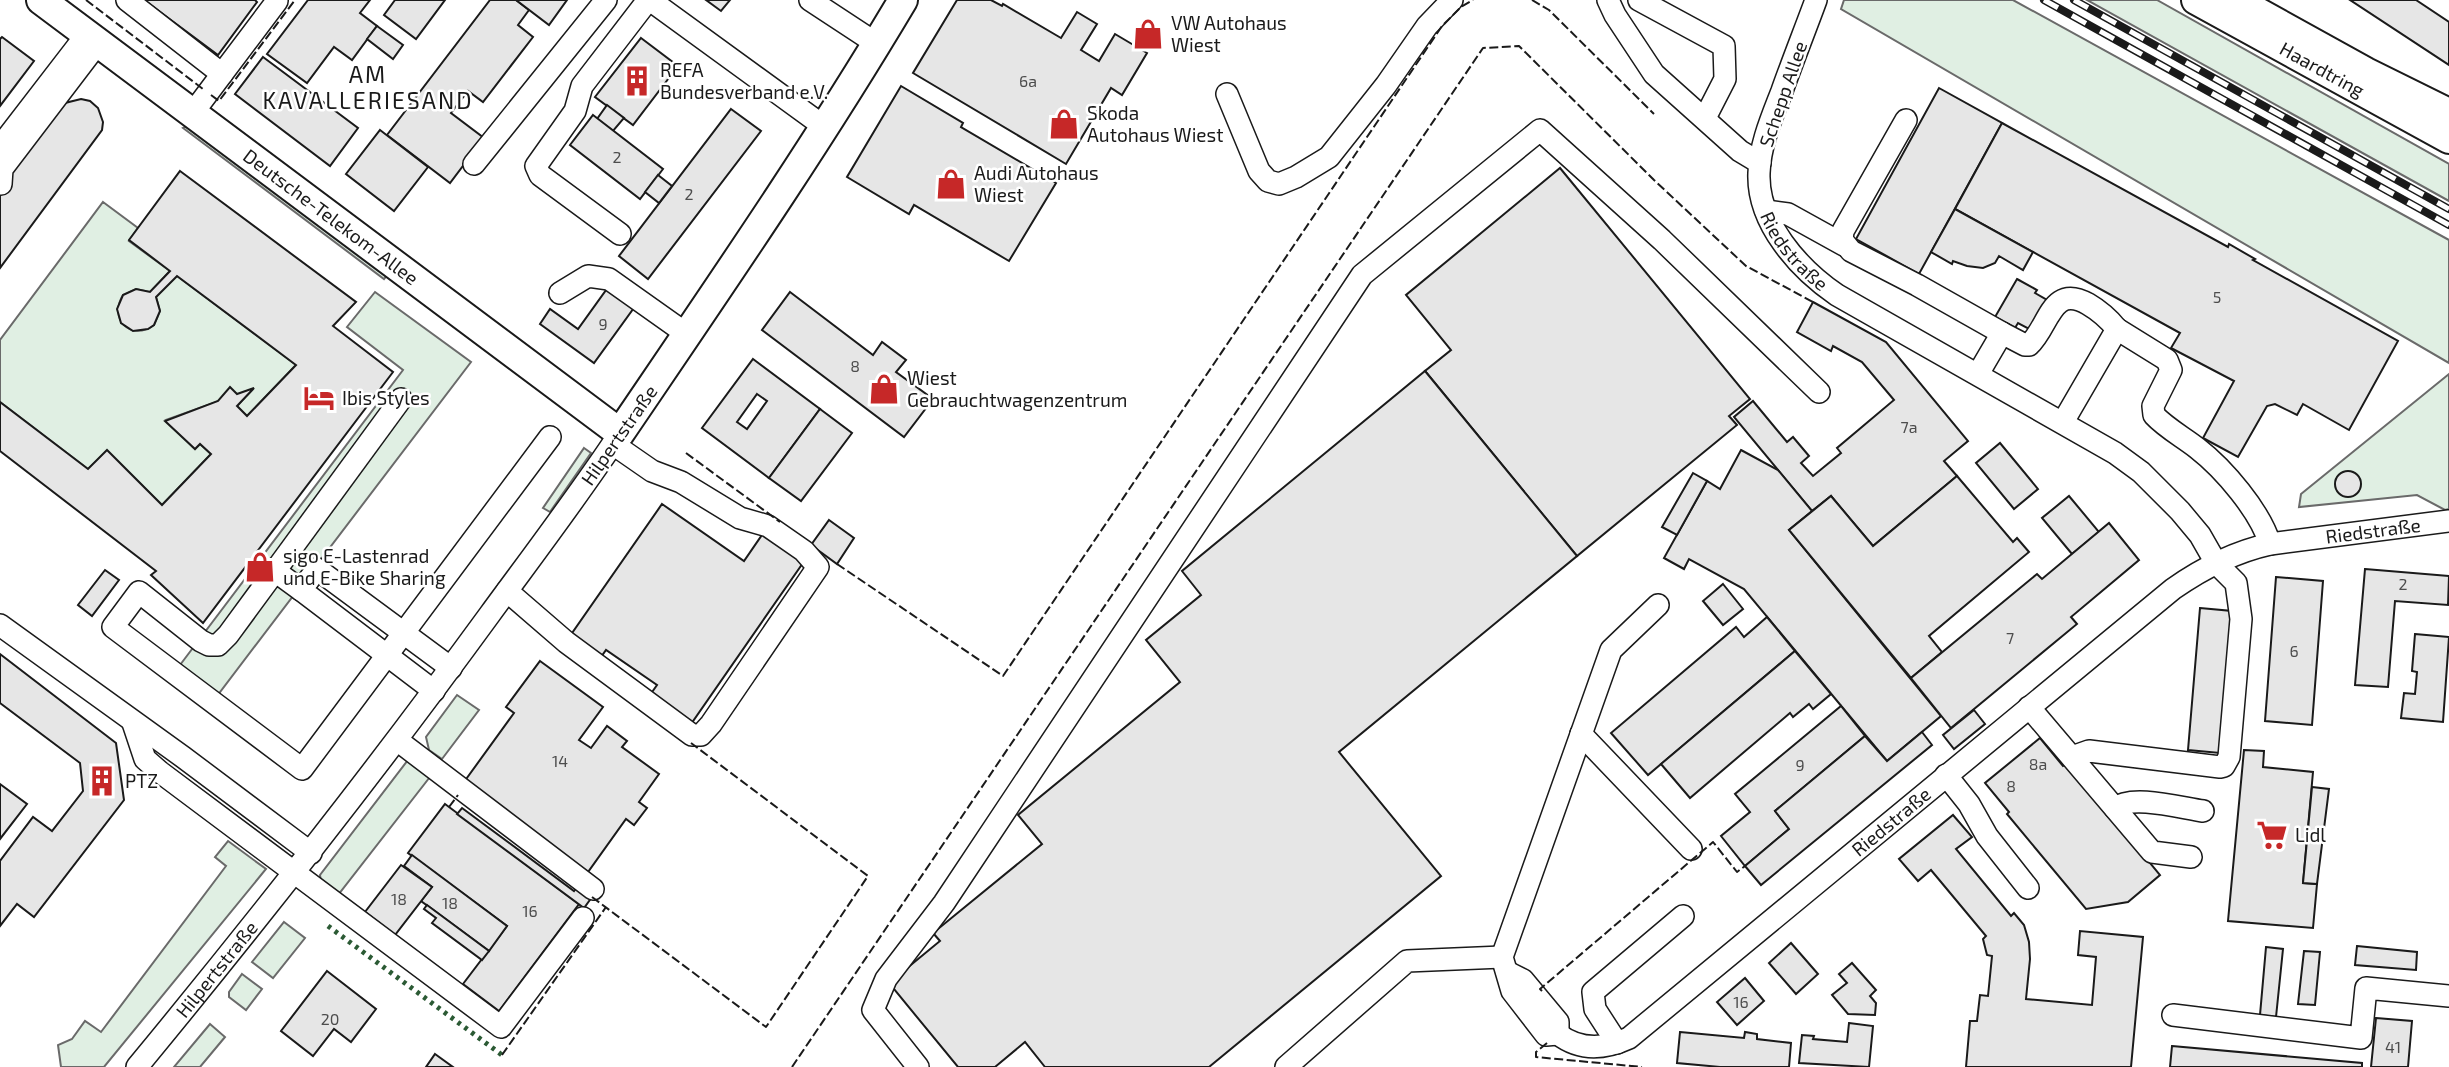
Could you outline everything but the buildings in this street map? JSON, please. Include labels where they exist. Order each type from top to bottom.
[{"type":"main road","name":"Deutsche-Telekom-Allee","points":[[41,0],[617,438]]},
{"type":"main road","name":"Hilpertstraße","points":[[617,438],[826,128],[904,0]]},
{"type":"main road","name":"Haardtring","points":[[2196,0],[2449,139]]},
{"type":"main road","name":"Haardtring","points":[[2236,0],[2366,72],[2449,113]]},
{"type":"street","points":[[127,0],[222,74]]},
{"type":"street","points":[[192,114],[276,0]]},
{"type":"street","points":[[474,164],[606,0]]},
{"type":"street","points":[[620,234],[540,175],[536,166],[575,111],[582,86],[649,0],[826,128]]},
{"type":"street","points":[[810,0],[836,7],[877,44]]},
{"type":"street","points":[[1227,94],[1259,172],[1268,181],[1279,184],[1296,177],[1329,158],[1386,85],[1427,26],[1452,0]]},
{"type":"street","points":[[1608,0],[1654,74],[1746,156],[1760,163]]},
{"type":"street","points":[[1639,0],[1724,46],[1725,79],[1706,118]]},
{"type":"street","name":"Schepp Allee","points":[[1760,190],[1760,163],[1768,130],[1816,0]]},
{"type":"street","points":[[0,147],[93,39]]},
{"type":"street","points":[[1,184],[2,169],[93,39]]},
{"type":"street","points":[[1844,245],[1841,237],[1843,232],[1906,120]]},
{"type":"street","points":[[918,1067],[873,1010],[886,979],[952,892],[1362,275],[1540,130],[1661,240],[1819,392]]},
{"type":"street","name":"Riedstraße","points":[[1760,190],[1766,211],[1788,249],[1819,282],[1837,295],[2128,461],[2155,485],[2200,535],[2217,563]]},
{"type":"street","points":[[1766,211],[1788,214],[1850,251],[2025,345],[2029,345],[2056,305],[2069,297],[2077,298],[2105,314],[2117,329],[2167,360],[2171,370],[2153,406],[2154,415],[2200,450],[2230,481],[2263,525],[2270,544]]},
{"type":"street","points":[[560,293],[588,276],[609,278],[688,335]]},
{"type":"street","points":[[2063,422],[2117,329]]},
{"type":"street","points":[[1978,374],[2002,333]]},
{"type":"street","points":[[401,399],[218,645],[201,641],[139,592],[113,626],[302,769],[550,437]]},
{"type":"street","points":[[507,591],[597,666],[692,735],[701,735],[711,724],[818,567],[804,551],[768,526],[740,518],[681,482],[656,473],[617,438]]},
{"type":"street","name":"Hilpertstraße","points":[[137,1067],[311,853],[451,668],[617,438]]},
{"type":"street","name":"Riedstraße","points":[[1617,1044],[1641,1029],[2173,589],[2241,551],[2270,544],[2449,521]]},
{"type":"street","points":[[2071,757],[2089,751],[2220,767],[2227,762],[2241,619],[2236,583],[2217,563]]},
{"type":"street","points":[[301,590],[317,569],[451,668]]},
{"type":"street","points":[[275,571],[434,691]]},
{"type":"street","points":[[1505,964],[1611,650],[1658,605]]},
{"type":"street","points":[[0,625],[311,853]]},
{"type":"street","points":[[2029,707],[2152,852],[2191,857]]},
{"type":"street","points":[[133,723],[145,759],[501,1027],[583,918]]},
{"type":"street","points":[[1581,734],[1691,849]]},
{"type":"street","points":[[397,740],[593,889]]},
{"type":"street","points":[[1946,775],[1969,804],[1987,836],[2028,888]]},
{"type":"street","points":[[2115,808],[2122,802],[2136,801],[2203,811]]},
{"type":"street","points":[[1286,1067],[1407,961],[1505,964],[1523,980],[1558,1022],[1558,1034],[1566,1041],[1591,1047],[1617,1044],[1595,1009],[1593,992],[1683,916]]},
{"type":"street","points":[[2173,1016],[2361,1038],[2366,988],[2449,996]]},
{"type":"green space","points":[[1844,0],[2013,0],[2449,240],[2449,363],[1841,9]]},
{"type":"green space","points":[[2087,0],[2157,0],[2449,164],[2449,201]]},
{"type":"green space","points":[[187,126],[388,274],[384,279],[183,128]]},
{"type":"green space","points":[[103,202],[138,228],[129,241],[170,271],[150,292],[136,289],[123,295],[118,312],[124,325],[137,331],[154,325],[160,311],[156,297],[177,276],[296,365],[247,416],[237,406],[253,389],[166,420],[195,449],[200,444],[211,454],[162,505],[107,451],[88,469],[0,402],[0,340]]},
{"type":"green space","points":[[375,292],[471,362],[217,696],[180,665],[403,370],[347,327]]},
{"type":"green space","points":[[2449,374],[2449,509],[2445,510],[2417,495],[2299,507],[2301,494]]},
{"type":"green space","points":[[584,448],[591,453],[550,512],[543,508]]},
{"type":"green space","points":[[457,695],[479,710],[442,759],[429,750],[426,737]]},
{"type":"green space","points":[[411,756],[433,773],[338,895],[321,882],[320,875]]},
{"type":"green space","points":[[228,841],[266,869],[104,1067],[61,1067],[58,1045],[72,1039],[85,1021],[101,1032],[226,866],[215,857]]},
{"type":"green space","points":[[284,922],[305,938],[273,978],[252,962]]},
{"type":"green space","points":[[242,974],[262,989],[246,1010],[229,997],[229,992]]},
{"type":"green space","points":[[210,1024],[225,1037],[200,1067],[174,1067]]},
{"type":"railway","points":[[2044,0],[2449,225]]},
{"type":"railway","points":[[2074,0],[2449,209]]},
{"type":"hedge","points":[[328,926],[502,1055]]},
{"type":"fence","points":[[86,0],[203,89]]},
{"type":"fence","points":[[211,95],[219,101],[295,0]]},
{"type":"fence","points":[[837,564],[1003,676],[1442,26],[1461,7],[1473,0]]},
{"type":"fence","points":[[1532,0],[1549,10],[1654,114]]},
{"type":"fence","points":[[792,1067],[1483,48],[1519,46],[1654,180],[1746,266],[1813,302]]},
{"type":"fence","points":[[686,453],[780,522]]},
{"type":"fence","points":[[592,897],[766,1027],[868,876],[691,743]]},
{"type":"fence","points":[[449,807],[458,795]]},
{"type":"fence","points":[[1542,991],[1540,989],[1713,842],[1737,872],[1745,866]]},
{"type":"fence","points":[[502,1055],[606,907]]},
{"type":"fence","points":[[1547,1043],[1536,1052],[1536,1057],[1642,1067]]},
{"type":"place","name":"VW Autohaus Wiest","points":[[1148,34]]},
{"type":"place","name":"REFA Bundesverband e.V.","points":[[637,81]]},
{"type":"place","name":"Skoda Autohaus Wiest","points":[[1064,124]]},
{"type":"place","name":"Audi Autohaus Wiest","points":[[951,184]]},
{"type":"place","name":"Wiest Gebrauchtwagenzentrum","points":[[884,389]]},
{"type":"place","name":"Ibis Styles","points":[[319,398]]},
{"type":"place","name":"sigo E-Lastenrad und E-Bike Sharing","points":[[260,567]]},
{"type":"place","name":"PTZ","points":[[102,781]]},
{"type":"place","name":"Lidl","points":[[2272,835]]},
{"type":"district","name":"AM KAVALLERIESAND","points":[[368,88]]}]
